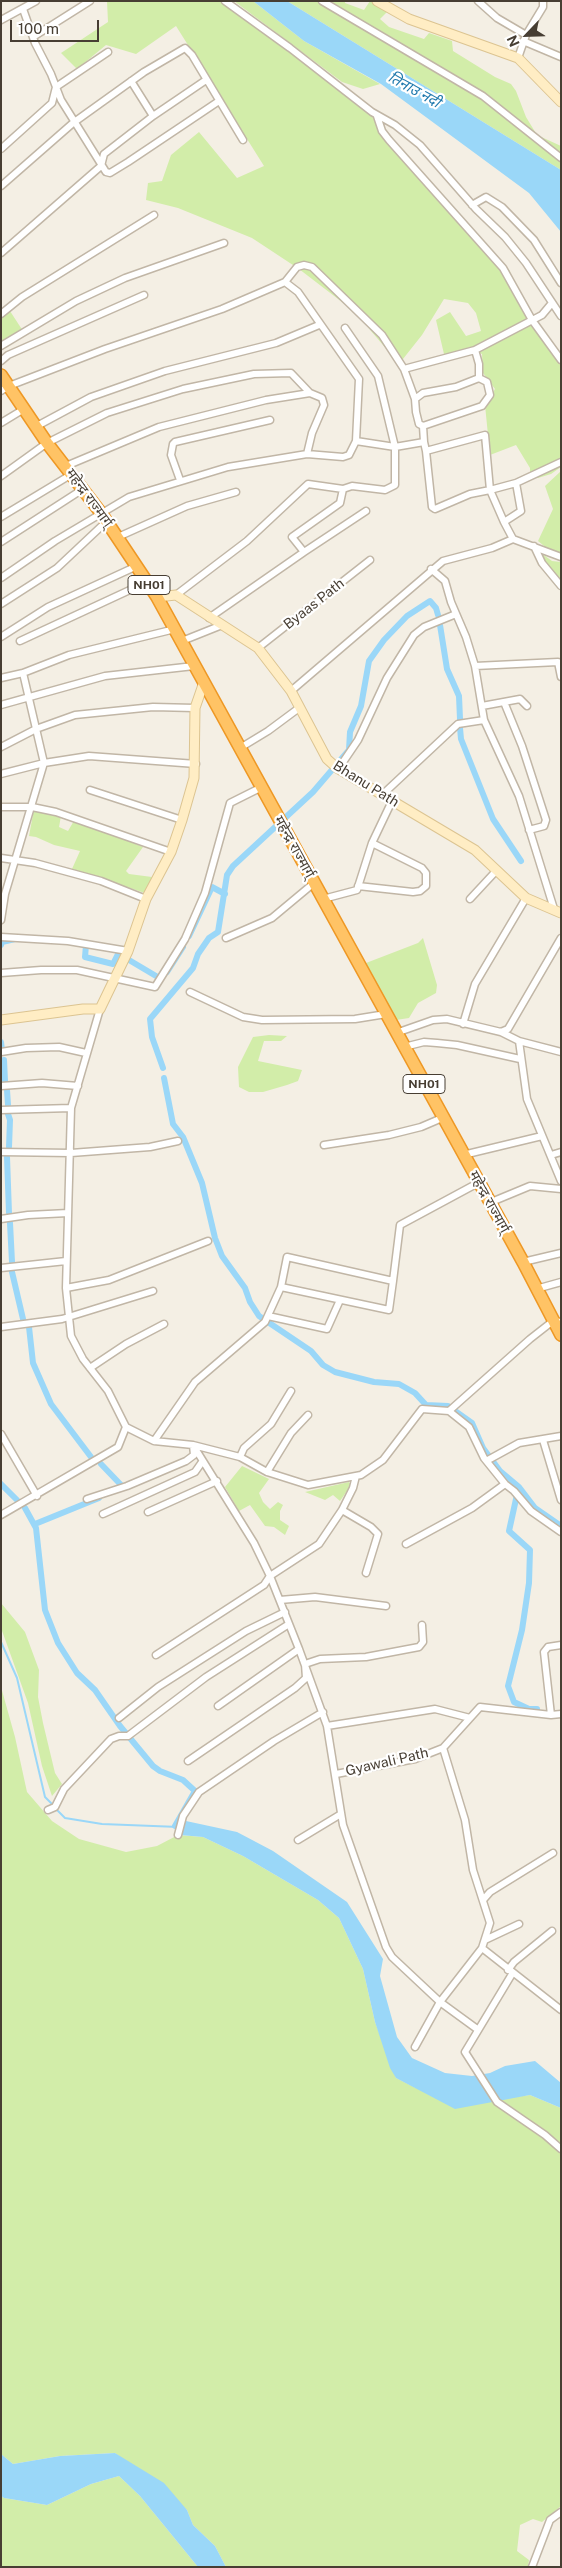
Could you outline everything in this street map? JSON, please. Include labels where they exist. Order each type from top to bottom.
[{"type":"highway","name":"महेन्द्र राज्मार्ग्","points":[[1,375],[5,388],[24,409],[47,443],[83,488],[138,566],[157,597],[442,1118],[523,1262],[536,1289],[557,1322],[561,1335]]},
{"type":"street","points":[[1,20],[36,1]]},
{"type":"street","points":[[33,36],[90,1]]},
{"type":"street","points":[[226,1],[377,116],[396,125],[420,145],[472,204],[505,237],[526,263],[561,316]]},
{"type":"street","points":[[322,1],[483,96],[561,158]]},
{"type":"street","points":[[377,1],[408,19],[518,58],[561,102]]},
{"type":"street","points":[[478,1],[524,38],[561,57]]},
{"type":"street","points":[[518,58],[524,38],[543,7],[543,1]]},
{"type":"street","points":[[23,9],[33,36],[73,123],[90,145],[106,172],[110,173],[219,101]]},
{"type":"street","points":[[1,186],[73,123],[131,81],[185,48],[192,54],[243,140]]},
{"type":"street","points":[[1,149],[52,103],[56,87],[108,52]]},
{"type":"street","points":[[1,253],[102,166],[104,154],[153,116],[206,80]]},
{"type":"street","points":[[131,81],[153,116]]},
{"type":"street","points":[[377,116],[382,131],[503,268],[532,320],[542,330],[561,360]]},
{"type":"street","points":[[472,204],[486,197],[502,207],[534,240],[561,284]]},
{"type":"street","points":[[1,314],[22,296],[154,216]]},
{"type":"street","points":[[1,346],[76,301],[117,282],[224,242]]},
{"type":"street","points":[[5,388],[105,349],[222,308],[285,282],[297,267],[304,265],[312,267],[382,336],[404,369],[415,399],[416,412],[420,424],[423,426],[432,507],[435,509],[470,494],[516,483],[561,462]]},
{"type":"street","points":[[1,578],[104,517],[129,497],[228,466],[307,454],[347,456],[356,441],[359,379],[298,292],[285,282]]},
{"type":"street","points":[[1,361],[8,355],[144,295]]},
{"type":"street","points":[[404,369],[474,350],[542,315],[552,303]]},
{"type":"street","points":[[37,426],[90,396],[165,371],[276,343],[319,324]]},
{"type":"street","points":[[157,597],[176,595],[247,541],[308,484],[343,489],[352,486],[385,490],[395,485],[395,447],[378,376],[345,328]]},
{"type":"street","points":[[474,350],[479,364],[479,378]]},
{"type":"street","points":[[1,476],[47,443],[107,413],[183,389],[254,374],[291,373],[310,393],[322,398],[324,405],[307,454]]},
{"type":"street","points":[[415,399],[423,393],[456,387],[479,378],[487,382],[490,395],[482,406],[423,426]]},
{"type":"street","points":[[1,517],[69,470],[159,427],[266,400],[310,393]]},
{"type":"street","points":[[1,423],[24,409]]},
{"type":"street","points":[[180,480],[171,454],[175,442],[270,420]]},
{"type":"street","points":[[426,451],[485,435],[490,490],[513,539]]},
{"type":"street","points":[[356,441],[395,447],[424,442]]},
{"type":"street","points":[[504,522],[521,511],[516,483]]},
{"type":"street","points":[[1,542],[83,488]]},
{"type":"street","points":[[304,552],[292,537],[340,503],[343,489]]},
{"type":"street","points":[[118,538],[187,506],[236,492]]},
{"type":"street","points":[[209,618],[366,510]]},
{"type":"street","points":[[1,604],[56,568],[104,517]]},
{"type":"street","points":[[291,691],[417,585],[431,569],[443,561],[492,548],[513,539],[561,557]]},
{"type":"street","points":[[534,546],[542,563],[561,586]]},
{"type":"street","name":"Byaas Path","points":[[258,648],[370,560]]},
{"type":"street","points":[[1,637],[48,607],[138,566]]},
{"type":"street","points":[[431,569],[445,581],[475,666],[484,720],[518,796],[558,911]]},
{"type":"street","points":[[20,641],[147,582]]},
{"type":"street","name":"Bhanu Path","points":[[176,595],[258,648],[291,691],[327,759],[338,768],[475,850],[526,898],[558,911]]},
{"type":"street","points":[[338,768],[358,740],[387,678],[414,636],[424,627],[456,614]]},
{"type":"street","points":[[182,640],[222,625]]},
{"type":"street","points":[[1,678],[23,673],[69,655],[175,628]]},
{"type":"street","points":[[475,666],[558,662],[561,677]]},
{"type":"street","points":[[1,705],[105,676],[194,666]]},
{"type":"street","points":[[1,920],[3,894],[23,838],[44,763],[23,673]]},
{"type":"street","points":[[204,682],[195,708],[196,764],[182,820],[171,852],[146,899],[128,951],[100,1009],[71,1108],[66,1261],[66,1288],[71,1336],[90,1368],[108,1391],[126,1427],[154,1441],[193,1445],[240,1457],[267,1472],[308,1485],[361,1475],[383,1460],[422,1409],[449,1410],[469,1427],[484,1458],[488,1460],[505,1484],[514,1491],[531,1511],[560,1531]]},
{"type":"street","points":[[482,706],[520,699],[528,706]]},
{"type":"street","points":[[504,702],[522,746],[546,820],[544,826],[529,830]]},
{"type":"street","points":[[1,747],[36,728],[93,712],[153,707],[195,708]]},
{"type":"street","points":[[240,748],[268,732],[299,708]]},
{"type":"street","points":[[382,795],[458,724],[484,720]]},
{"type":"street","points":[[1,774],[44,763],[89,756],[196,764]]},
{"type":"street","points":[[1,973],[78,970],[155,987],[185,939],[205,893],[230,803],[262,788]]},
{"type":"street","points":[[90,790],[182,820]]},
{"type":"street","points":[[323,899],[357,890],[372,843],[392,801]]},
{"type":"street","points":[[1,807],[32,806],[80,818],[171,852]]},
{"type":"street","points":[[358,886],[413,892],[420,891],[426,886],[426,873],[422,868],[372,843]]},
{"type":"street","points":[[1,858],[16,859],[101,881],[146,899]]},
{"type":"street","points":[[470,899],[496,871]]},
{"type":"street","points":[[226,938],[272,918],[314,883]]},
{"type":"street","points":[[463,1024],[475,984],[526,898]]},
{"type":"street","points":[[1,937],[68,941],[128,951]]},
{"type":"street","points":[[501,1032],[508,1029],[516,1018],[561,938]]},
{"type":"street","points":[[190,992],[243,1017],[262,1020],[355,1019],[386,1014]]},
{"type":"street","points":[[1,1020],[83,1009],[100,1009]]},
{"type":"street","points":[[396,1033],[433,1020],[447,1019],[501,1032],[519,1041],[561,1052]]},
{"type":"street","points":[[519,1041],[527,1099],[561,1180]]},
{"type":"street","points":[[404,1047],[424,1042],[457,1044],[520,1059]]},
{"type":"street","points":[[1,1052],[26,1048],[59,1047],[86,1053]]},
{"type":"street","points":[[1,1086],[42,1083],[78,1086]]},
{"type":"street","points":[[1,1110],[71,1108]]},
{"type":"street","points":[[324,1145],[389,1135],[421,1127],[442,1118]]},
{"type":"street","points":[[463,1155],[542,1136]]},
{"type":"street","points":[[1,1152],[71,1153],[150,1147],[178,1141]]},
{"type":"street","points":[[550,1155],[561,1152]]},
{"type":"street","points":[[281,1287],[389,1310],[400,1225],[478,1183]]},
{"type":"street","points":[[489,1203],[530,1186],[561,1189]]},
{"type":"street","points":[[1,1219],[28,1215],[68,1213]]},
{"type":"street","points":[[66,1288],[108,1280],[208,1240]]},
{"type":"street","points":[[523,1262],[561,1253]]},
{"type":"street","points":[[154,1441],[195,1382],[267,1318],[281,1287],[287,1257],[393,1281]]},
{"type":"street","points":[[1,1268],[66,1261]]},
{"type":"street","points":[[536,1289],[561,1282]]},
{"type":"street","points":[[1,1327],[70,1318],[153,1291]]},
{"type":"street","points":[[267,1318],[328,1329],[340,1300]]},
{"type":"street","points":[[449,1410],[557,1322]]},
{"type":"street","points":[[90,1368],[126,1344],[164,1324]]},
{"type":"street","points":[[240,1457],[244,1448],[271,1424],[291,1391]]},
{"type":"street","points":[[267,1472],[291,1432],[308,1415]]},
{"type":"street","points":[[1,1515],[37,1496],[118,1447],[126,1427]]},
{"type":"street","points":[[1,1434],[37,1496]]},
{"type":"street","points":[[488,1460],[519,1443],[561,1436]]},
{"type":"street","points":[[543,1440],[561,1500]]},
{"type":"street","points":[[193,1445],[202,1462],[217,1481],[270,1576],[305,1664],[327,1726],[341,1814],[386,1947],[392,1956],[440,2002],[477,2029]]},
{"type":"street","points":[[87,1499],[127,1486],[186,1462],[194,1455],[193,1445]]},
{"type":"street","points":[[103,1514],[195,1472],[202,1462]]},
{"type":"street","points":[[156,1655],[264,1585],[270,1576],[320,1544],[354,1488],[356,1476]]},
{"type":"street","points":[[148,1512],[217,1481]]},
{"type":"street","points":[[406,1544],[472,1508],[505,1484]]},
{"type":"street","points":[[342,1510],[371,1527],[378,1534],[366,1572]]},
{"type":"street","points":[[280,1600],[315,1597],[386,1606]]},
{"type":"street","points":[[119,1718],[158,1686],[246,1631],[285,1612]]},
{"type":"street","points":[[48,1810],[55,1807],[64,1789],[111,1739],[119,1736],[128,1736],[206,1677],[289,1624]]},
{"type":"street","points":[[305,1664],[320,1659],[366,1657],[419,1647],[423,1642],[422,1624]]},
{"type":"street","points":[[561,1645],[548,1647],[544,1652],[551,1715],[561,1714]]},
{"type":"street","points":[[218,1706],[299,1649]]},
{"type":"street","points":[[188,1761],[295,1688],[306,1678],[305,1664]]},
{"type":"street","name":"Gyawali Path","points":[[336,1774],[415,1759],[443,1748],[480,1707],[505,1708],[551,1715]]},
{"type":"street","points":[[327,1726],[435,1708],[470,1718]]},
{"type":"street","points":[[178,1835],[183,1816],[199,1792],[274,1741],[323,1712]]},
{"type":"street","points":[[415,2047],[440,2002],[482,1948],[490,1923],[473,1870],[465,1820],[443,1748]]},
{"type":"street","points":[[298,1840],[341,1814]]},
{"type":"street","points":[[482,1900],[490,1892],[553,1853]]},
{"type":"street","points":[[485,1940],[520,1924]]},
{"type":"street","points":[[552,1931],[514,1962],[465,2052],[498,2102],[545,2135],[561,2149]]},
{"type":"street","points":[[482,1948],[510,1972],[561,2010]]},
{"type":"street","points":[[532,2567],[550,2520],[561,2512]]},
{"type":"green space","points":[[107,1],[228,1],[334,78],[387,132],[510,271],[511,280],[528,311],[552,346],[561,367],[561,467],[551,474],[538,478],[530,475],[530,468],[516,445],[490,455],[485,405],[495,389],[483,373],[482,354],[473,350],[444,354],[436,320],[450,312],[466,336],[481,331],[476,313],[468,303],[444,299],[422,335],[399,364],[355,312],[299,269],[252,238],[178,208],[146,200],[148,183],[162,181],[171,155],[199,132],[237,178],[264,166],[176,26],[136,54],[106,45],[77,69],[61,53],[108,22]]},
{"type":"green space","points":[[234,1],[253,1],[304,41],[380,84],[363,89],[342,82]]},
{"type":"green space","points":[[287,1],[345,1],[345,3],[364,10],[370,1],[388,11],[380,19],[389,27],[424,39],[429,33],[452,41],[453,51],[495,77],[511,84],[516,91],[526,117],[537,135],[561,146],[561,170]]},
{"type":"green space","points":[[8,308],[23,331],[1,342],[1,312]]},
{"type":"green space","points":[[561,471],[561,554],[549,550],[538,541],[553,509],[545,486]]},
{"type":"green space","points":[[541,553],[552,561],[561,562],[561,581],[540,556]]},
{"type":"green space","points":[[34,809],[61,816],[59,827],[68,831],[75,819],[143,847],[126,871],[129,874],[152,877],[145,893],[72,869],[80,851],[54,845],[29,836]]},
{"type":"green space","points":[[423,938],[437,985],[436,993],[418,1003],[409,1018],[396,1020],[366,963],[418,943]]},
{"type":"green space","points":[[269,1035],[287,1036],[281,1041],[264,1041],[258,1061],[302,1070],[298,1081],[263,1092],[249,1092],[239,1087],[238,1067],[253,1037]]},
{"type":"green space","points":[[242,1466],[269,1479],[259,1493],[263,1502],[270,1509],[278,1502],[283,1505],[280,1511],[280,1520],[289,1526],[285,1535],[274,1527],[265,1526],[250,1505],[239,1511],[225,1487]]},
{"type":"green space","points":[[349,1482],[351,1485],[340,1501],[333,1495],[325,1500],[305,1492]]},
{"type":"green space","points":[[1,1603],[25,1632],[39,1670],[38,1697],[43,1723],[55,1773],[62,1784],[52,1796],[42,1766],[28,1703],[1,1628]]},
{"type":"green space","points":[[1,1687],[15,1737],[27,1792],[52,1821],[79,1839],[126,1852],[157,1846],[178,1835],[203,1837],[243,1856],[318,1900],[339,1918],[363,1969],[375,2022],[396,2078],[416,2088],[497,2102],[506,2098],[530,2095],[561,2108],[561,2506],[542,2522],[533,2519],[520,2525],[517,2551],[529,2560],[528,2567],[226,2567],[215,2546],[193,2525],[187,2510],[115,2453],[60,2456],[13,2464],[1,2454]]},
{"type":"green space","points":[[119,2476],[140,2496],[198,2567],[1,2567],[1,2496],[47,2505],[91,2484]]},
{"type":"water","name":"तिनाउ नदी","points":[[253,1],[287,1],[561,170],[561,232],[529,193],[381,84],[304,41]]},
{"type":"water","points":[[186,1821],[237,1832],[273,1851],[347,1902],[383,1959],[380,1976],[397,2037],[412,2058],[445,2073],[472,2076],[490,2073],[505,2066],[535,2061],[561,2083],[561,2108],[530,2095],[455,2109],[396,2078],[390,2068],[375,2022],[363,1969],[339,1918],[318,1900],[243,1856],[203,1837],[180,1835]]},
{"type":"water","points":[[115,2453],[164,2483],[187,2510],[193,2525],[215,2546],[226,2567],[198,2567],[140,2496],[119,2476],[91,2484],[47,2505],[1,2496],[1,2454],[13,2464],[60,2456]]},
{"type":"waterway","points":[[163,1068],[152,1037],[150,1019],[193,968],[198,954],[209,938],[218,932],[227,875],[233,866],[313,792],[349,750],[350,732],[361,706],[369,661],[384,640],[407,616],[430,601],[436,608],[438,615]]},
{"type":"waterway","points":[[440,625],[447,669],[459,696],[460,719]]},
{"type":"waterway","points":[[460,728],[461,739],[493,819],[521,861]]},
{"type":"waterway","points":[[189,936],[212,887],[225,894]]},
{"type":"waterway","points":[[1,945],[2,942],[15,939]]},
{"type":"waterway","points":[[80,944],[86,945],[85,957],[113,964],[118,954],[120,955]]},
{"type":"waterway","points":[[167,972],[183,947]]},
{"type":"waterway","points":[[129,960],[156,976]]},
{"type":"waterway","points":[[1,1042],[2,1050]]},
{"type":"waterway","points":[[4,1060],[5,1081]]},
{"type":"waterway","points":[[164,1078],[173,1124],[183,1137],[202,1183],[215,1238],[222,1256],[245,1288],[250,1302],[259,1316],[311,1351],[323,1365],[335,1372],[374,1382],[399,1384],[415,1393],[426,1405],[448,1406],[472,1423],[483,1448],[500,1471],[519,1487],[535,1508],[561,1526]]},
{"type":"waterway","points":[[7,1090],[8,1105]]},
{"type":"waterway","points":[[8,1114],[10,1120],[9,1147]]},
{"type":"waterway","points":[[7,1157],[9,1213]]},
{"type":"waterway","points":[[10,1223],[12,1262]]},
{"type":"waterway","points":[[12,1272],[23,1319]]},
{"type":"waterway","points":[[29,1327],[33,1363],[51,1404],[91,1457]]},
{"type":"waterway","points":[[101,1464],[122,1486]]},
{"type":"waterway","points":[[1,1484],[17,1500]]},
{"type":"waterway","points":[[518,1490],[509,1531],[530,1550],[529,1583],[522,1630],[508,1686],[514,1702],[529,1709],[537,1709]]},
{"type":"waterway","points":[[35,1524],[99,1498]]},
{"type":"waterway","points":[[25,1508],[36,1528],[45,1610],[58,1643],[77,1673],[95,1690],[120,1726],[153,1766],[160,1771],[183,1780],[195,1791],[175,1826]]},
{"type":"waterway","points":[[1,1642],[17,1678],[45,1797],[53,1805]]},
{"type":"waterway","points":[[56,1809],[65,1818],[102,1824],[179,1827]]}]
